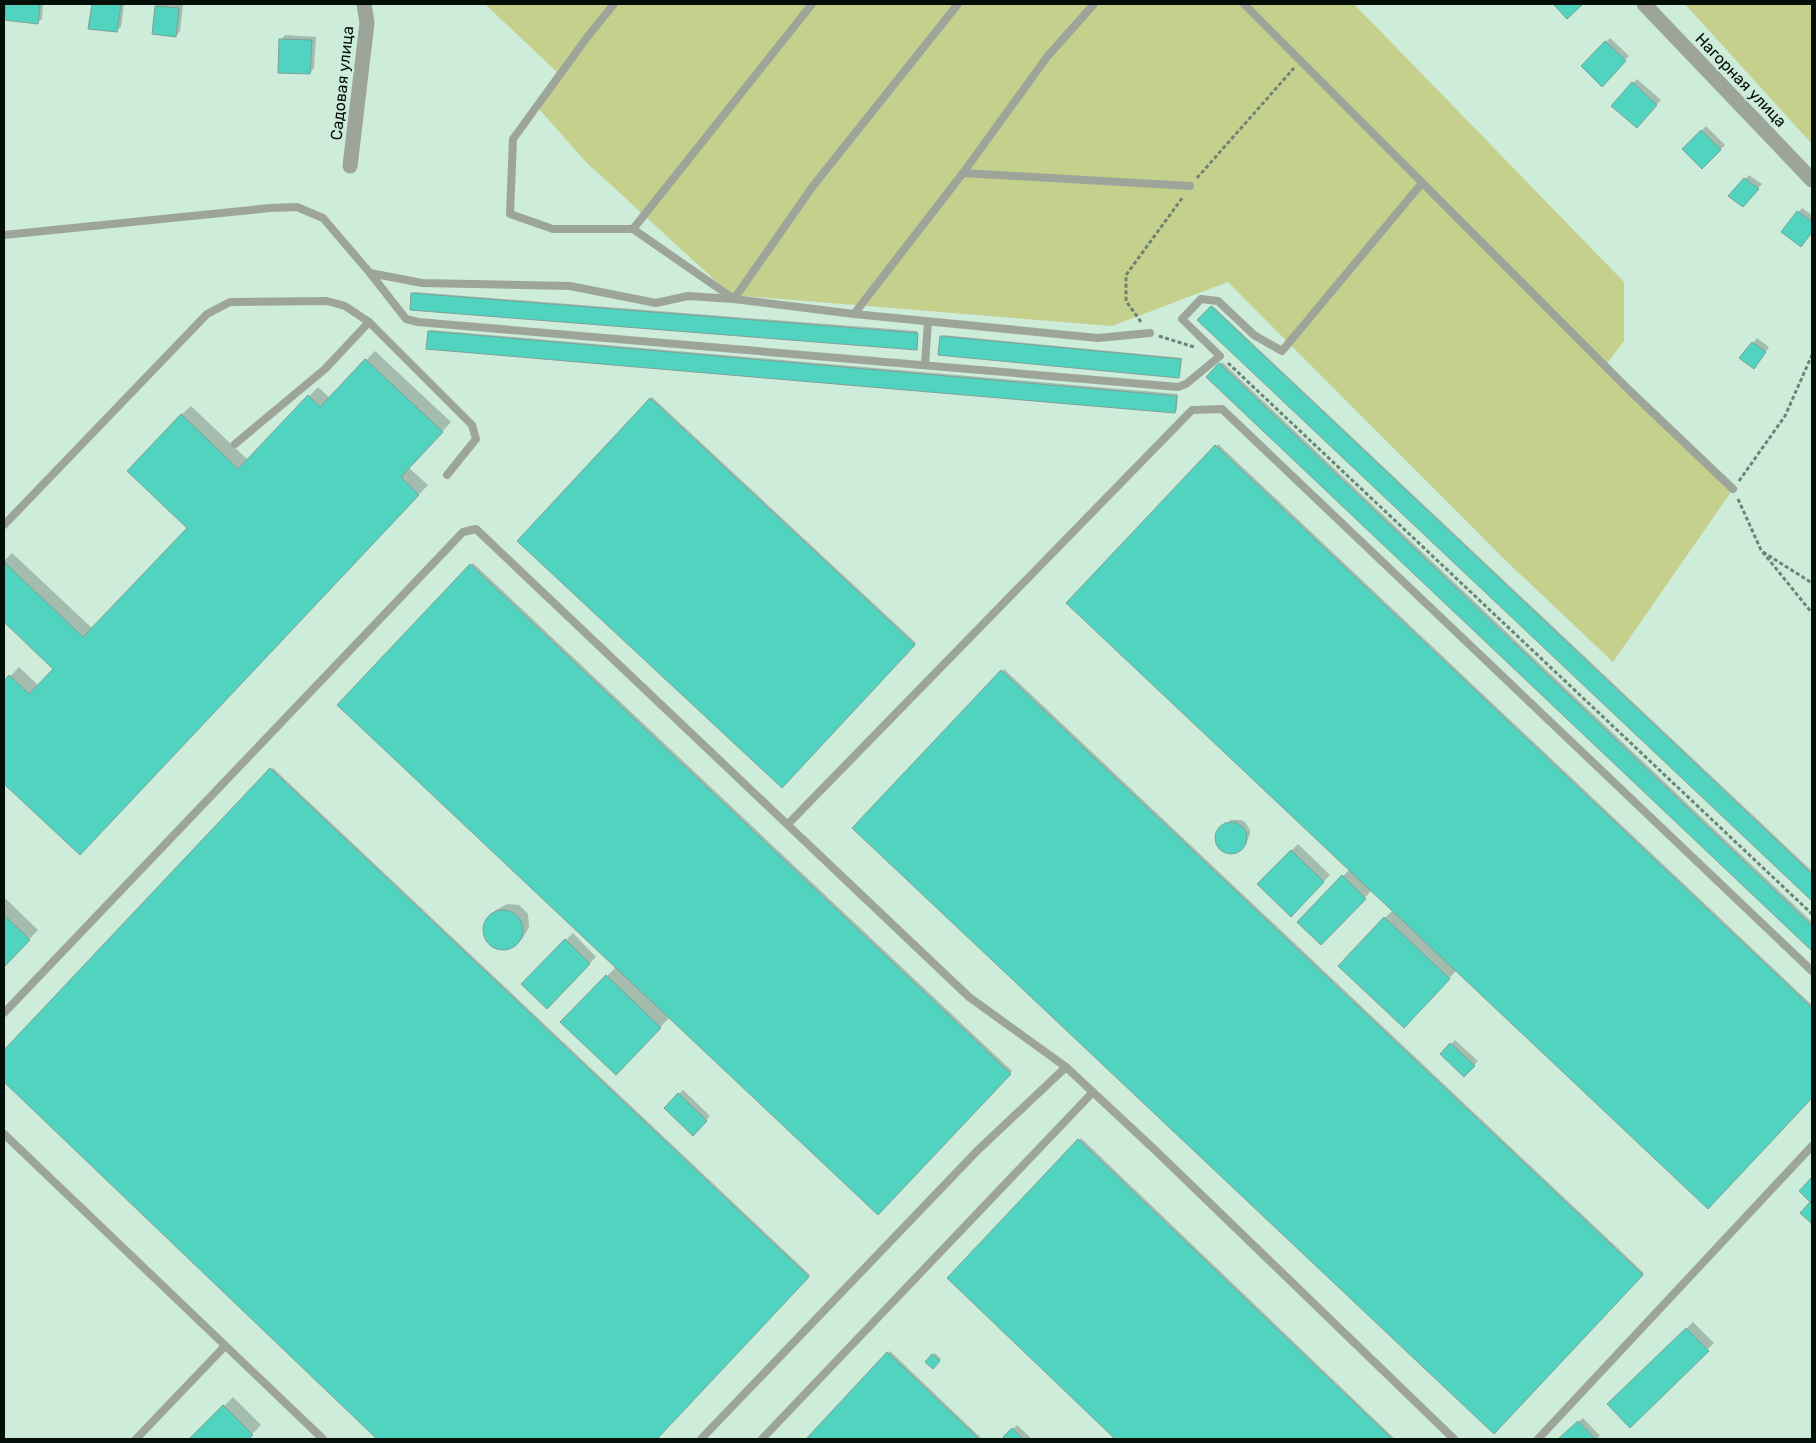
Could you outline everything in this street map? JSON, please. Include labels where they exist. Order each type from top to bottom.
[{"type":"street","name":"Садовая улица","points":[[350,166],[367,23],[364,4]]},
{"type":"street","name":"Нагорная улица","points":[[1644,4],[1812,180]]},
{"type":"lane","points":[[614,4],[588,36],[513,139],[510,214],[553,229],[633,228],[734,299]]},
{"type":"lane","points":[[633,228],[812,4]]},
{"type":"lane","points":[[734,299],[813,186],[958,4]]},
{"type":"lane","points":[[854,314],[963,172],[1047,57],[1094,4]]},
{"type":"lane","points":[[1244,4],[1628,389],[1733,489]]},
{"type":"lane","points":[[963,172],[1190,186]]},
{"type":"lane","points":[[4,235],[296,207],[323,218],[406,319],[418,322],[1178,387],[1186,384],[1220,356],[1182,319],[1201,299],[1218,301],[1254,335],[1282,351],[1422,183]]},
{"type":"lane","points":[[370,273],[422,283],[570,286],[656,303],[688,296],[734,299],[928,322],[1098,338],[1150,333]]},
{"type":"lane","points":[[4,524],[207,314],[230,302],[328,301],[345,306],[369,322],[472,425],[476,439],[448,475]]},
{"type":"lane","points":[[235,444],[325,369],[369,322]]},
{"type":"lane","points":[[925,365],[928,322]]},
{"type":"lane","points":[[788,824],[1192,410],[1222,410],[1812,972]]},
{"type":"lane","points":[[4,1013],[463,532],[476,529],[969,996],[1066,1067],[1093,1092],[1454,1439]]},
{"type":"lane","points":[[701,1439],[977,1151],[1066,1067]]},
{"type":"lane","points":[[762,1439],[1093,1092]]},
{"type":"lane","points":[[4,1134],[323,1439]]},
{"type":"lane","points":[[1538,1439],[1812,1146]]},
{"type":"lane","points":[[136,1439],[225,1346]]},
{"type":"path","points":[[1301,60],[1190,186],[1126,275],[1126,301],[1150,333],[1220,356],[1812,914]]},
{"type":"path","points":[[1812,355],[1785,416],[1733,489],[1761,550],[1812,613]]},
{"type":"path","points":[[1761,550],[1812,583]]},
{"type":"green space","points":[[485,4],[1354,4],[1624,282],[1624,341],[1605,366],[1733,489],[1613,662],[1503,558],[1228,282],[1112,326],[731,295],[586,162],[538,108],[558,73]]},
{"type":"green space","points":[[1685,4],[1812,4],[1812,144]]},
{"type":"building","points":[[6,4],[40,4],[38,24],[4,20]]},
{"type":"building","points":[[92,4],[121,4],[117,32],[88,29]]},
{"type":"building","points":[[1553,4],[1583,4],[1567,19]]},
{"type":"building","points":[[155,6],[179,8],[176,37],[152,34]]},
{"type":"building","points":[[279,39],[312,40],[310,74],[278,73]]},
{"type":"building","points":[[1605,41],[1626,61],[1602,87],[1581,66]]},
{"type":"building","points":[[1632,82],[1657,105],[1637,128],[1611,106]]},
{"type":"building","points":[[1701,130],[1721,150],[1702,169],[1682,149]]},
{"type":"building","points":[[1744,178],[1759,189],[1743,207],[1728,196]]},
{"type":"building","points":[[1797,211],[1812,222],[1812,232],[1801,247],[1781,232]]},
{"type":"building","points":[[411,293],[918,333],[917,350],[410,310]]},
{"type":"building","points":[[1211,306],[1812,874],[1812,901],[1197,320]]},
{"type":"building","points":[[428,331],[1177,396],[1175,413],[426,349]]},
{"type":"building","points":[[940,336],[1181,359],[1179,378],[938,355]]},
{"type":"building","points":[[1752,342],[1766,352],[1754,369],[1739,358]]},
{"type":"building","points":[[365,359],[443,432],[401,477],[419,495],[80,855],[4,784],[4,681],[9,675],[29,694],[53,669],[4,622],[4,562],[83,637],[187,528],[127,471],[181,414],[238,469],[308,395],[320,407]]},
{"type":"building","points":[[1219,363],[1812,926],[1812,951],[1206,377]]},
{"type":"building","points":[[650,398],[915,645],[782,788],[517,541]]},
{"type":"building","points":[[1215,445],[1812,1008],[1812,1098],[1708,1209],[1066,603]]},
{"type":"building","points":[[470,564],[1011,1074],[878,1215],[337,705]]},
{"type":"building","points":[[1001,670],[1643,1275],[1494,1434],[852,828]]},
{"type":"building","points":[[270,768],[809,1277],[657,1439],[377,1439],[4,1082],[4,1050]]},
{"type":"building","points":[[1231,822],[1242,827],[1247,838],[1242,849],[1231,854],[1220,849],[1215,838],[1220,827]]},
{"type":"building","points":[[1291,850],[1324,882],[1291,917],[1257,884]]},
{"type":"building","points":[[1342,875],[1366,899],[1321,945],[1297,922]]},
{"type":"building","points":[[507,910],[514,913],[520,919],[523,930],[522,938],[514,947],[507,950],[499,950],[492,947],[484,938],[483,926],[486,919],[495,911]]},
{"type":"building","points":[[4,915],[30,940],[4,967]]},
{"type":"building","points":[[1384,917],[1450,979],[1404,1028],[1338,966]]},
{"type":"building","points":[[565,939],[590,964],[547,1009],[521,984]]},
{"type":"building","points":[[606,975],[661,1028],[616,1075],[560,1022]]},
{"type":"building","points":[[1450,1043],[1475,1066],[1464,1077],[1440,1054]]},
{"type":"building","points":[[678,1093],[707,1121],[693,1136],[664,1108]]},
{"type":"building","points":[[1078,1139],[1392,1439],[1115,1439],[947,1278]]},
{"type":"building","points":[[1812,1177],[1812,1200],[1810,1202],[1799,1191]]},
{"type":"building","points":[[1810,1202],[1812,1204],[1812,1224],[1800,1213]]},
{"type":"building","points":[[1686,1328],[1709,1351],[1630,1428],[1607,1404]]},
{"type":"building","points":[[887,1352],[979,1439],[806,1439]]},
{"type":"building","points":[[932,1354],[940,1361],[933,1369],[925,1362]]},
{"type":"building","points":[[223,1405],[253,1435],[249,1439],[189,1439]]},
{"type":"building","points":[[1578,1421],[1595,1439],[1558,1439]]},
{"type":"building","points":[[1012,1428],[1023,1439],[1005,1439],[1003,1437]]}]
